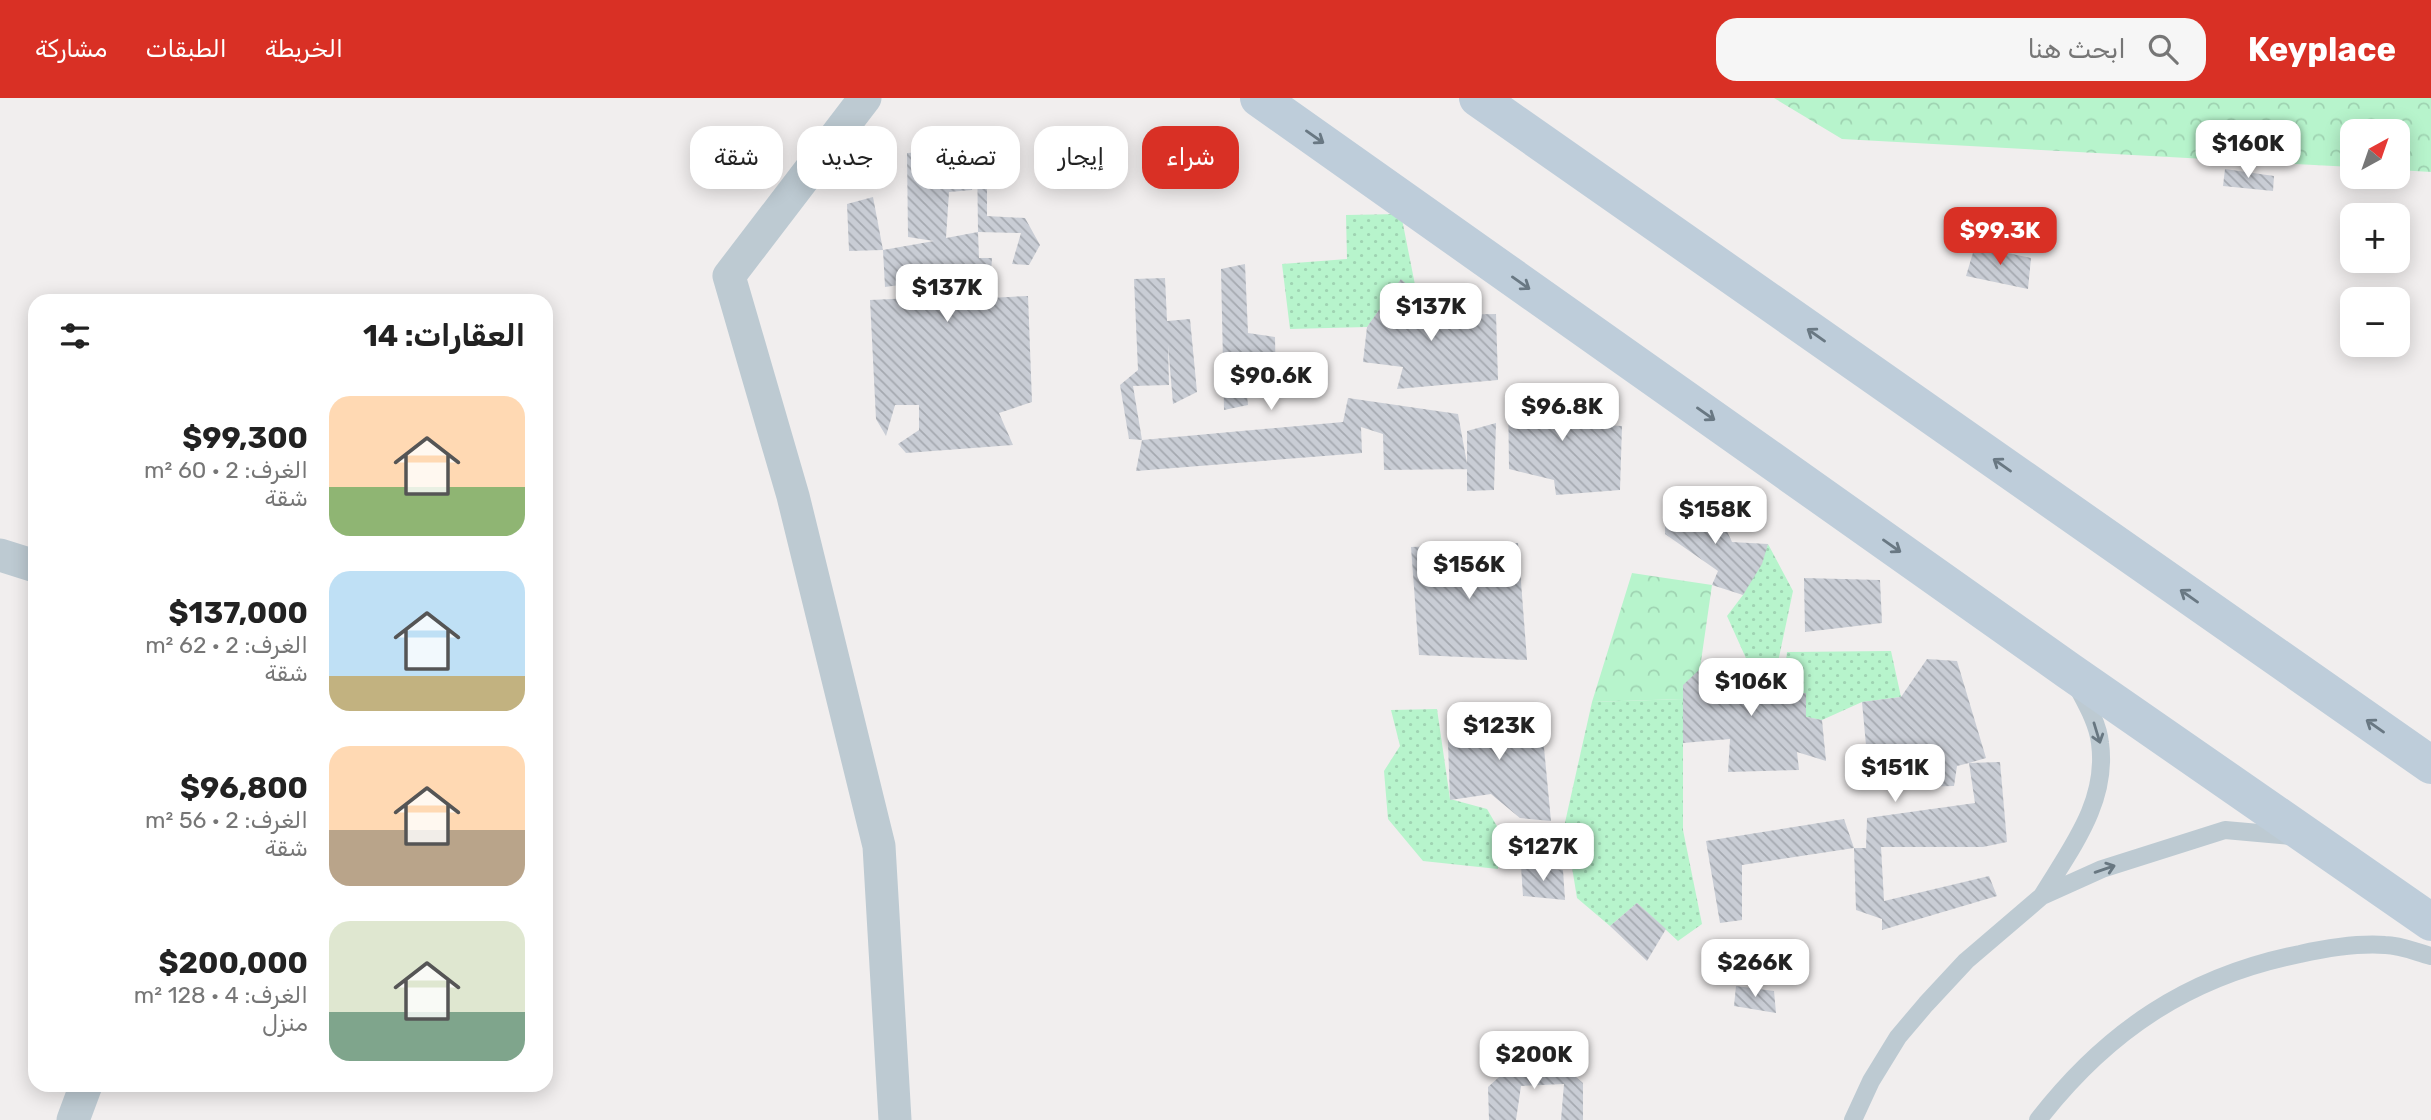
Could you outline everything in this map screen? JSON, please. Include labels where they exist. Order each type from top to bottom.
[{"type":"main road","points":[[1259,98],[2069,671],[2431,922]]},
{"type":"main road","points":[[1478,98],[2431,765]]},
{"type":"street","points":[[865,98],[729,276],[793,496],[879,846],[895,1120]]},
{"type":"street","points":[[0,555],[28,564]]},
{"type":"street","points":[[73,1120],[83,1092]]},
{"type":"lane","points":[[2042,896],[2091,816],[2101,782],[2100,742],[2091,713],[2069,671]]},
{"type":"lane","points":[[1853,1120],[1871,1081],[1898,1037],[1919,1012],[1966,961],[2042,896],[2102,869],[2225,830],[2309,838]]},
{"type":"lane","points":[[2038,1120],[2065,1085],[2108,1044],[2157,1008],[2210,980],[2267,960],[2326,948],[2386,944],[2431,956]]},
{"type":"green space","points":[[1774,98],[2431,98],[2431,172],[2410,171],[2410,119],[2340,119],[2340,166],[1842,139]]},
{"type":"green space","points":[[1401,214],[1417,295],[1401,280],[1367,327],[1290,329],[1282,264],[1347,259],[1346,215]]},
{"type":"green space","points":[[1768,544],[1793,591],[1778,662],[1749,665],[1727,616],[1743,595]]},
{"type":"green space","points":[[1632,573],[1712,585],[1697,689],[1683,686],[1683,699],[1592,702]]},
{"type":"green space","points":[[1891,651],[1901,697],[1862,702],[1822,720],[1806,717],[1805,693],[1782,695],[1787,652]]},
{"type":"green space","points":[[1683,699],[1683,830],[1702,924],[1678,941],[1637,903],[1610,926],[1577,898],[1570,855],[1521,866],[1527,838],[1564,827],[1592,702]]},
{"type":"green space","points":[[1437,709],[1450,799],[1487,809],[1498,828],[1498,869],[1423,861],[1388,819],[1384,771],[1400,746],[1391,710]]},
{"type":"building","points":[[907,153],[911,153],[911,189],[972,189],[949,192],[946,238],[978,232],[979,258],[992,258],[989,298],[1028,296],[1032,402],[999,413],[1013,445],[906,453],[898,444],[919,430],[919,405],[895,405],[886,436],[876,419],[870,300],[913,298],[914,283],[885,287],[883,250],[934,241],[908,237]]},
{"type":"building","points":[[2225,169],[2274,176],[2273,191],[2223,186]]},
{"type":"building","points":[[977,189],[987,189],[987,216],[1025,218],[1040,245],[1029,265],[1012,264],[1021,233],[978,232]]},
{"type":"building","points":[[873,197],[883,250],[849,251],[847,204]]},
{"type":"building","points":[[1975,246],[2031,258],[2028,289],[1966,276]]},
{"type":"building","points":[[1245,264],[1248,333],[1275,337],[1276,391],[1246,387],[1248,405],[1224,410],[1221,269]]},
{"type":"building","points":[[1165,278],[1167,321],[1190,319],[1197,392],[1173,404],[1168,345],[1169,385],[1133,386],[1142,440],[1129,439],[1120,385],[1138,370],[1134,279]]},
{"type":"building","points":[[1401,279],[1439,315],[1496,314],[1498,380],[1397,389],[1403,367],[1363,362],[1367,327]]},
{"type":"building","points":[[1555,385],[1563,398],[1581,407],[1589,424],[1622,426],[1620,490],[1556,495],[1554,480],[1509,469],[1508,391]]},
{"type":"building","points":[[1348,398],[1458,414],[1468,469],[1384,470],[1383,434],[1361,427],[1362,453],[1136,471],[1142,440],[1343,422]]},
{"type":"building","points":[[1496,423],[1494,490],[1467,491],[1467,431]]},
{"type":"building","points":[[1700,503],[1705,513],[1726,529],[1732,542],[1768,544],[1762,564],[1743,595],[1712,585],[1718,571],[1665,534],[1665,506]]},
{"type":"building","points":[[1518,543],[1527,660],[1419,655],[1411,547]]},
{"type":"building","points":[[1804,578],[1880,580],[1882,623],[1805,632]]},
{"type":"building","points":[[1927,659],[1957,661],[1986,758],[1957,766],[1954,786],[1870,788],[1862,702],[1901,697]]},
{"type":"building","points":[[1778,662],[1782,695],[1806,693],[1806,717],[1822,720],[1826,761],[1797,752],[1799,770],[1728,772],[1730,739],[1683,743],[1683,685],[1699,670]]},
{"type":"building","points":[[1522,711],[1522,731],[1542,727],[1551,821],[1520,818],[1491,794],[1450,800],[1447,714]]},
{"type":"building","points":[[2000,762],[2007,842],[1983,847],[1881,847],[1884,901],[1989,876],[1997,896],[1882,930],[1882,919],[1856,910],[1854,848],[1866,848],[1867,818],[1975,803],[1969,763]]},
{"type":"building","points":[[1844,819],[1854,848],[1742,865],[1742,920],[1720,923],[1706,841]]},
{"type":"building","points":[[1521,866],[1563,870],[1565,900],[1523,896]]},
{"type":"building","points":[[1637,903],[1666,929],[1647,961],[1610,926]]},
{"type":"building","points":[[1736,986],[1774,991],[1776,1013],[1734,1006]]},
{"type":"building","points":[[1563,1066],[1583,1083],[1583,1120],[1561,1120],[1564,1084],[1521,1086],[1516,1120],[1489,1120],[1488,1087],[1509,1068]]}]
